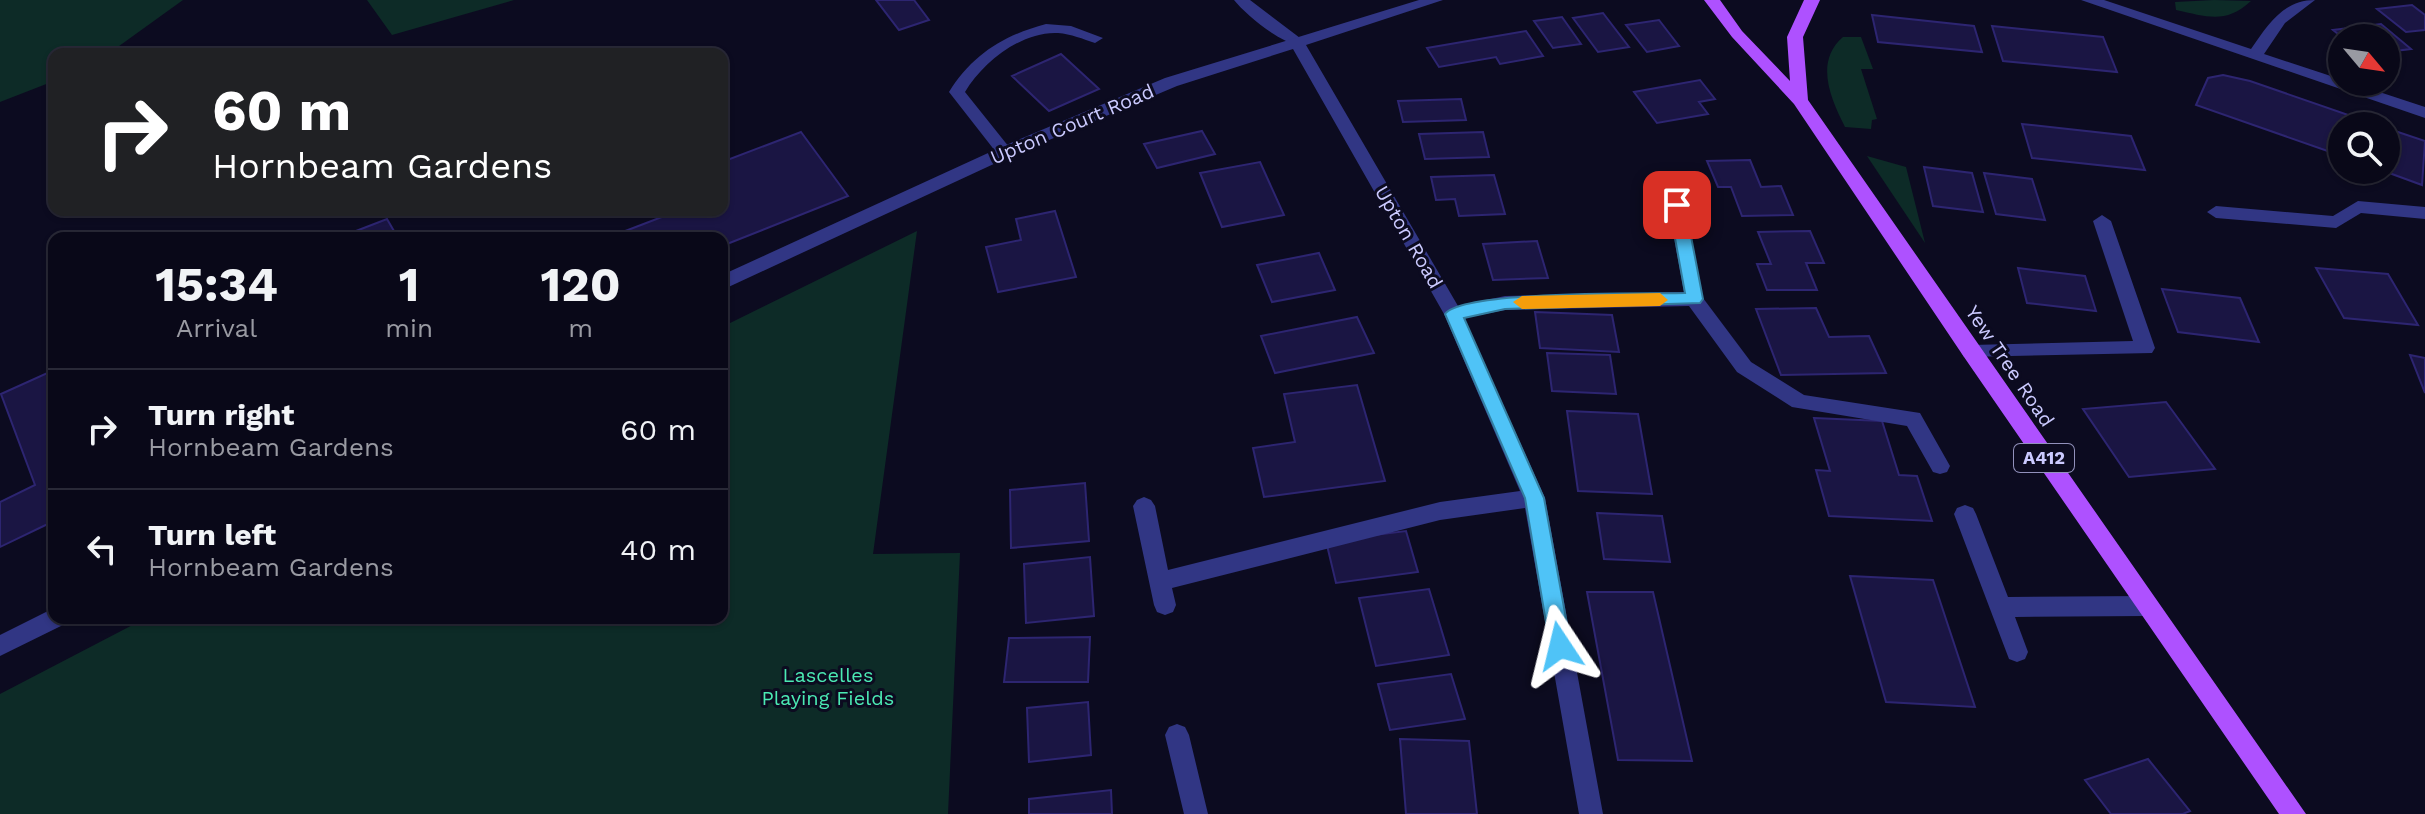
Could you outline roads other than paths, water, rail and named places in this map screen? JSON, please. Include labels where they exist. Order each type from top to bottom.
[{"type":"main road","name":"Yew Tree Road","points":[[1712,0],[1737,34],[1800,100],[2146,606],[2294,814]]},
{"type":"main road","name":"Yew Tree Road","points":[[1800,100],[1795,37],[1812,0]]},
{"type":"street","points":[[1242,0],[1249,9],[1296,41]]},
{"type":"street","name":"Upton Court Road","points":[[728,280],[1005,152],[1171,82],[1435,0]]},
{"type":"street","points":[[2089,0],[2425,113]]},
{"type":"street","points":[[2255,55],[2280,20],[2307,0]]},
{"type":"street","points":[[1005,152],[957,92],[975,65],[1017,39],[1047,28],[1095,38]]},
{"type":"street","name":"Upton Road","points":[[1296,41],[1453,314],[1534,498],[1591,814]]},
{"type":"street","points":[[1677,205],[1694,299],[1744,367],[1799,402],[1913,419],[1940,466]]},
{"type":"street","points":[[2216,212],[2336,222],[2358,207],[2425,213]]},
{"type":"street","points":[[1971,352],[2145,348],[2102,221]]},
{"type":"street","points":[[1453,314],[1505,303],[1694,299]]},
{"type":"street","points":[[1161,581],[1440,511],[1534,498]]},
{"type":"street","points":[[1144,506],[1165,605]]},
{"type":"street","points":[[1965,514],[2017,652]]},
{"type":"street","points":[[2001,607],[2146,606]]},
{"type":"street","points":[[0,646],[48,622]]},
{"type":"street","points":[[1177,735],[1196,814]]},
{"type":"park label","name":"Lascelles Playing Fields","points":[[828,686]]}]
